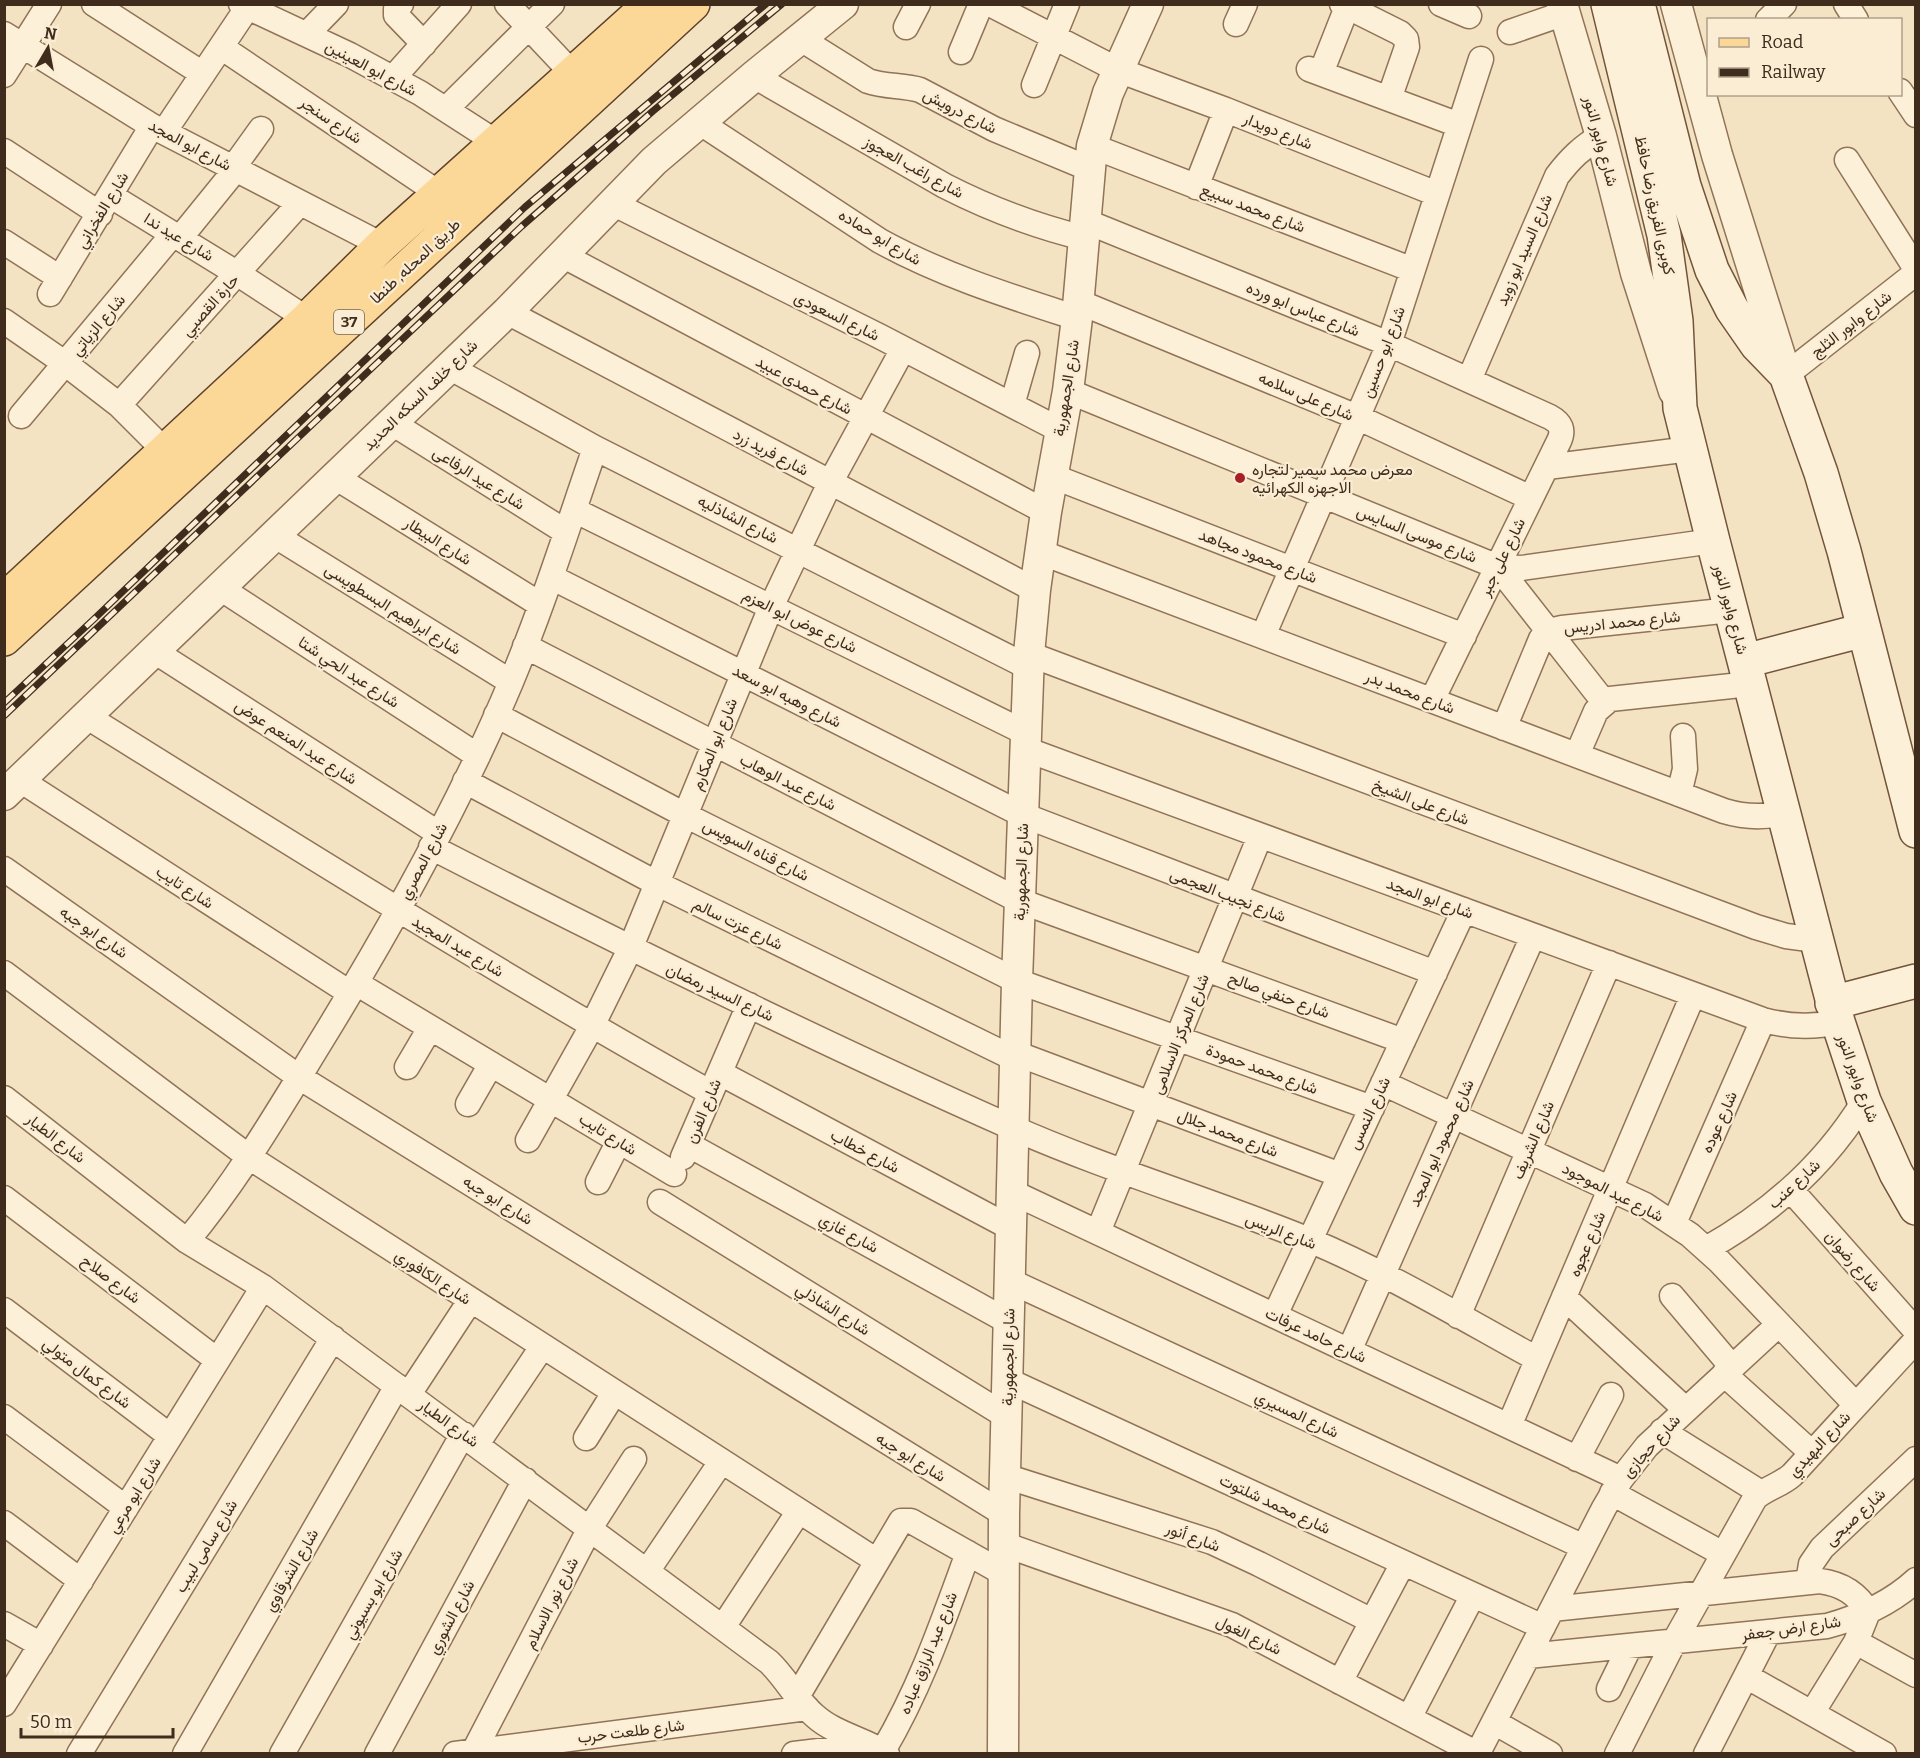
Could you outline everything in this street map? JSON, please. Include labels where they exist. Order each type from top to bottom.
[{"type":"main road","name":"طريق المحله, طنطا","points":[[4,600],[307,319],[382,245],[650,4]]},
{"type":"main road","name":"طريق المحله, طنطا","points":[[6,636],[693,4]]},
{"type":"main road","name":"كوبرى الفريق رضا حافظ","points":[[1608,4],[1666,246],[1676,321],[1680,408]]},
{"type":"main road","name":"كوبرى الفريق رضا حافظ","points":[[1638,4],[1684,186],[1712,270],[1732,309],[1757,345],[1785,375]]},
{"type":"main road","points":[[1785,375],[1821,473],[1844,551],[1916,831]]},
{"type":"main road","name":"شارع وابور النور","points":[[1680,408],[1835,1012],[1864,1101],[1896,1173],[1916,1208]]},
{"type":"main road","points":[[1747,672],[1864,630]]},
{"type":"main road","points":[[1835,1012],[1916,981]]},
{"type":"street","points":[[4,75],[14,40],[49,4]]},
{"type":"street","points":[[94,4],[203,74]]},
{"type":"street","points":[[307,34],[336,4]]},
{"type":"street","points":[[401,4],[396,9],[396,15],[424,44]]},
{"type":"street","points":[[393,78],[459,4]]},
{"type":"street","points":[[507,4],[573,74]]},
{"type":"street","points":[[446,110],[552,4]]},
{"type":"street","name":"شارع خلف السكه الحديد","points":[[12,787],[507,312],[654,160],[843,4]]},
{"type":"street","points":[[906,27],[918,4]]},
{"type":"street","points":[[961,52],[981,4]]},
{"type":"street","name":"شارع دويدار","points":[[990,4],[1118,70],[1226,110],[1437,194]]},
{"type":"street","points":[[1034,85],[1067,4]]},
{"type":"street","name":"شارع الجمهورية","points":[[1003,1754],[1003,1544],[1006,1416],[1017,981],[1029,661],[1040,552],[1068,391],[1078,310],[1091,158],[1099,120],[1118,70],[1148,4]]},
{"type":"street","points":[[1441,4],[1469,16]]},
{"type":"street","points":[[1676,4],[1703,81],[1736,219],[1785,375]]},
{"type":"street","points":[[1770,18],[1784,4]]},
{"type":"street","points":[[1846,4],[1855,18]]},
{"type":"street","name":"شارع الفخراني","points":[[4,242],[55,286],[158,129],[203,74],[244,6]]},
{"type":"street","name":"شارع ابو العينين","points":[[244,6],[307,34],[393,78],[496,142]]},
{"type":"street","points":[[1389,99],[1407,47],[1406,39],[1400,33],[1344,6],[1315,71],[1389,99],[1459,125]]},
{"type":"street","points":[[1510,32],[1564,9]]},
{"type":"street","name":"شارع وابور النور","points":[[1564,9],[1636,273],[1680,408]]},
{"type":"street","name":"شارع درويش","points":[[801,39],[868,81],[920,90],[994,129],[1091,158]]},
{"type":"street","name":"شارع ابو المجد","points":[[14,40],[158,129],[382,245]]},
{"type":"street","name":"شارع سنجر","points":[[221,46],[440,194]]},
{"type":"street","name":"شارع ابو حسين","points":[[1263,636],[1389,344],[1481,59]]},
{"type":"street","points":[[1902,83],[1916,75]]},
{"type":"street","name":"شارع راغب العجوز","points":[[754,76],[977,202],[1044,228],[1085,229]]},
{"type":"street","points":[[1902,94],[1916,115]]},
{"type":"street","points":[[1196,187],[1226,110]]},
{"type":"street","name":"شارع ابو حماده","points":[[699,122],[880,241],[907,256],[963,281],[1078,310]]},
{"type":"street","name":"شارع الزياتي","points":[[21,416],[235,169],[261,129]]},
{"type":"street","name":"شارع السيد ابو زويد","points":[[1469,380],[1557,176],[1569,159],[1600,136]]},
{"type":"street","name":"شارع عيد ندا","points":[[4,151],[106,205],[177,236],[307,319]]},
{"type":"street","name":"شارع محمد سبيع","points":[[1091,158],[1196,187],[1413,270]]},
{"type":"street","points":[[1847,160],[1916,271]]},
{"type":"street","name":"حارة القصبي","points":[[118,405],[300,203]]},
{"type":"street","name":"شارع السعودى","points":[[612,203],[1060,430]]},
{"type":"street","name":"شارع عباس ابو ورده","points":[[1085,229],[1389,344],[1550,417]]},
{"type":"street","name":"شارع حمدى عبيد","points":[[562,255],[1046,512]]},
{"type":"street","name":"شارع وابور الثلج","points":[[1785,375],[1916,271]]},
{"type":"street","name":"شارع على سلامه","points":[[1078,310],[1357,417],[1531,498]]},
{"type":"street","name":"شارع فريد زرد","points":[[507,312],[1035,590]]},
{"type":"street","points":[[4,321],[66,364],[118,405],[165,451]]},
{"type":"street","name":"شارع ابو المكارم","points":[[528,1140],[592,1026],[630,949],[742,674],[797,549],[903,349]]},
{"type":"street","points":[[1012,405],[1027,353]]},
{"type":"street","name":"شارع الشاذليه","points":[[449,368],[595,448],[1029,661]]},
{"type":"street","name":"شارع موسى السايس","points":[[1068,391],[1498,567],[1522,568],[1713,541]]},
{"type":"street","name":"شارع على جبر","points":[[1432,700],[1562,436],[1560,424],[1550,417]]},
{"type":"street","name":"شارع عيد الرفاعى","points":[[392,423],[570,521]]},
{"type":"street","name":"شارع المصري","points":[[187,1241],[220,1201],[299,1077],[353,988],[435,840],[478,756],[511,682],[541,605],[595,448]]},
{"type":"street","points":[[1546,467],[1690,450]]},
{"type":"street","name":"شارع محمود مجاهد","points":[[1052,476],[1464,636]]},
{"type":"street","name":"شارع البيطار","points":[[335,477],[541,605]]},
{"type":"street","name":"شارع عوض ابو العزم","points":[[570,521],[771,607],[1025,741]]},
{"type":"street","name":"شارع ابراهيم البسطويسى","points":[[274,535],[511,682]]},
{"type":"street","name":"شارع محمد بدر","points":[[1040,552],[1679,794],[1736,814],[1760,817],[1783,813]]},
{"type":"street","points":[[1498,567],[1604,702]]},
{"type":"street","name":"شارع وهبه ابو سعد","points":[[551,577],[1023,815]]},
{"type":"street","name":"شارع عبد الحي شتا","points":[[219,588],[478,756]]},
{"type":"street","name":"شارع محمد ادريس","points":[[1504,728],[1541,639],[1549,631],[1731,610]]},
{"type":"street","name":"شارع عبد الوهاب","points":[[525,646],[1020,901]]},
{"type":"street","name":"شارع عبد المنعم عوض","points":[[154,651],[435,840]]},
{"type":"street","name":"شارع على الشيخ","points":[[1029,661],[1755,927],[1786,936],[1816,940]]},
{"type":"street","points":[[1577,755],[1596,711],[1604,702],[1622,696],[1747,672]]},
{"type":"street","name":"شارع عبد المجيد","points":[[86,716],[397,910],[592,1026],[715,1083]]},
{"type":"street","name":"شارع قناه السويس","points":[[496,716],[685,815],[1017,981]]},
{"type":"street","points":[[1679,794],[1685,769],[1683,736]]},
{"type":"street","name":"شارع ابو المجد","points":[[1025,741],[1260,836],[1763,1020],[1794,1027],[1810,1027],[1835,1012]]},
{"type":"street","name":"شارع عزت سالم","points":[[465,781],[658,884],[1015,1056]]},
{"type":"street","name":"شارع تايب","points":[[12,787],[353,988],[430,1028],[674,1174]]},
{"type":"street","name":"شارع نجيب العجمى","points":[[1023,815],[1434,973]]},
{"type":"street","name":"شارع المركز الاسلامى","points":[[1098,1232],[1260,836]]},
{"type":"street","name":"شارع السيد رمضان","points":[[435,840],[630,949],[1013,1128]]},
{"type":"street","name":"شارع ابو جبه","points":[[4,869],[299,1077],[1004,1514]]},
{"type":"street","name":"شارع حنفي صالح","points":[[1020,901],[1403,1041]]},
{"type":"street","name":"شارع النمس","points":[[1275,1316],[1464,910]]},
{"type":"street","name":"شارع محمود ابو المجد","points":[[1349,1351],[1533,936]]},
{"type":"street","name":"شارع الشريف","points":[[1458,1316],[1609,963]]},
{"type":"street","name":"شارع الكافوري","points":[[4,973],[249,1157],[877,1561]]},
{"type":"street","name":"شارع محمد حمودة","points":[[1017,981],[1371,1108]]},
{"type":"street","name":"شارع عجوه","points":[[1509,1426],[1693,995]]},
{"type":"street","name":"شارع الفرن","points":[[656,1208],[689,1144],[749,1005]]},
{"type":"street","name":"شارع عوده","points":[[1674,1223],[1763,1020]]},
{"type":"street","points":[[407,1067],[430,1028]]},
{"type":"street","name":"شارع محمد جلال","points":[[1015,1056],[1340,1175]]},
{"type":"street","points":[[468,1104],[491,1064]]},
{"type":"street","name":"شارع خطاب","points":[[715,1083],[1011,1228]]},
{"type":"street","name":"شارع عبد الموجود","points":[[1383,1083],[1610,1188],[1645,1205],[1674,1223],[1706,1249],[1856,1405]]},
{"type":"street","name":"شارع الطيار","points":[[4,1098],[187,1241],[263,1287],[723,1627],[769,1662],[802,1702],[832,1728],[881,1750]]},
{"type":"street","name":"شارع عنب","points":[[1706,1249],[1750,1222],[1791,1190],[1832,1148],[1864,1101]]},
{"type":"street","name":"شارع الريس","points":[[1013,1128],[1123,1172],[1310,1241],[1383,1275],[1537,1359]]},
{"type":"street","points":[[598,1182],[619,1141]]},
{"type":"street","name":"شارع غازي","points":[[689,1144],[1009,1322]]},
{"type":"street","name":"شارع رضوان","points":[[1791,1190],[1916,1331]]},
{"type":"street","name":"شارع حامد عرفات","points":[[1012,1192],[1577,1459],[1723,1554]]},
{"type":"street","name":"شارع صلاح","points":[[4,1198],[218,1360]]},
{"type":"street","name":"شارع الشاذلي","points":[[656,1208],[1006,1416]]},
{"type":"street","name":"شارع المسيري","points":[[1010,1281],[1584,1546]]},
{"type":"street","name":"شارع ابو مرعي","points":[[4,1704],[263,1287]]},
{"type":"street","points":[[1672,1296],[1728,1370],[1812,1453]]},
{"type":"street","points":[[1564,1297],[1685,1409]]},
{"type":"street","name":"شارع الشرقاوي","points":[[185,1754],[403,1390],[470,1301]]},
{"type":"street","name":"شارع كمال متولي","points":[[4,1310],[170,1436]]},
{"type":"street","name":"شارع حجازى","points":[[1481,1748],[1584,1546],[1633,1462],[1685,1409],[1779,1324]]},
{"type":"street","name":"شارع سامى لبيب","points":[[79,1754],[333,1338]]},
{"type":"street","name":"شارع البهيدي","points":[[1617,1754],[1674,1642],[1751,1504],[1761,1493],[1787,1479],[1916,1340]]},
{"type":"street","name":"شارع ابو بسيوني","points":[[282,1754],[470,1439],[542,1347]]},
{"type":"street","name":"شارع محمد شلتوت","points":[[1007,1380],[1473,1595],[1547,1618]]},
{"type":"street","points":[[586,1438],[614,1393]]},
{"type":"street","points":[[1577,1459],[1611,1395]]},
{"type":"street","points":[[4,1417],[126,1508]]},
{"type":"street","points":[[1662,1431],[1761,1493]]},
{"type":"street","name":"شارع نور الاسلام","points":[[465,1752],[590,1527],[634,1459]]},
{"type":"street","name":"شارع صبحى","points":[[1808,1582],[1811,1564],[1821,1548],[1916,1459]]},
{"type":"street","points":[[648,1570],[721,1462]]},
{"type":"street","name":"شارع أنور","points":[[1005,1476],[1212,1542],[1372,1621]]},
{"type":"street","name":"شارع الشوري","points":[[377,1754],[525,1480]]},
{"type":"street","points":[[723,1627],[799,1511]]},
{"type":"street","points":[[802,1702],[898,1524],[908,1520],[1004,1573]]},
{"type":"street","points":[[4,1523],[81,1581]]},
{"type":"street","name":"شارع الغول","points":[[1003,1544],[1215,1618],[1249,1633],[1473,1751],[1481,1748]]},
{"type":"street","name":"شارع عبد الرازق عباده","points":[[881,1750],[909,1704],[928,1662],[968,1553]]},
{"type":"street","points":[[1340,1682],[1403,1563]]},
{"type":"street","points":[[1812,1713],[1856,1642],[1868,1612],[1899,1594],[1916,1580]]},
{"type":"street","name":"شارع ارض جعفر","points":[[1528,1656],[1827,1626],[1868,1612],[1862,1601],[1843,1586],[1832,1582],[1808,1582],[1701,1594],[1547,1618]]},
{"type":"street","points":[[1409,1718],[1473,1595]]},
{"type":"street","points":[[4,1624],[42,1645]]},
{"type":"street","points":[[1707,1753],[1768,1633]]},
{"type":"street","points":[[1856,1642],[1916,1675]]},
{"type":"street","points":[[1609,1689],[1630,1646]]},
{"type":"street","points":[[1746,1676],[1884,1754]]},
{"type":"street","name":"شارع طلعت حرب","points":[[465,1752],[543,1748],[802,1702]]},
{"type":"street","points":[[1494,1722],[1550,1754]]},
{"type":"street","points":[[794,1754],[881,1750]]},
{"type":"railway","points":[[4,703],[525,207],[766,4]]},
{"type":"railway","points":[[4,716],[522,226],[653,111],[782,4]]},
{"type":"place","name":"معرض محمد سمير لتجاره الاجهزه الكهرائيه","points":[[1240,478]]}]
